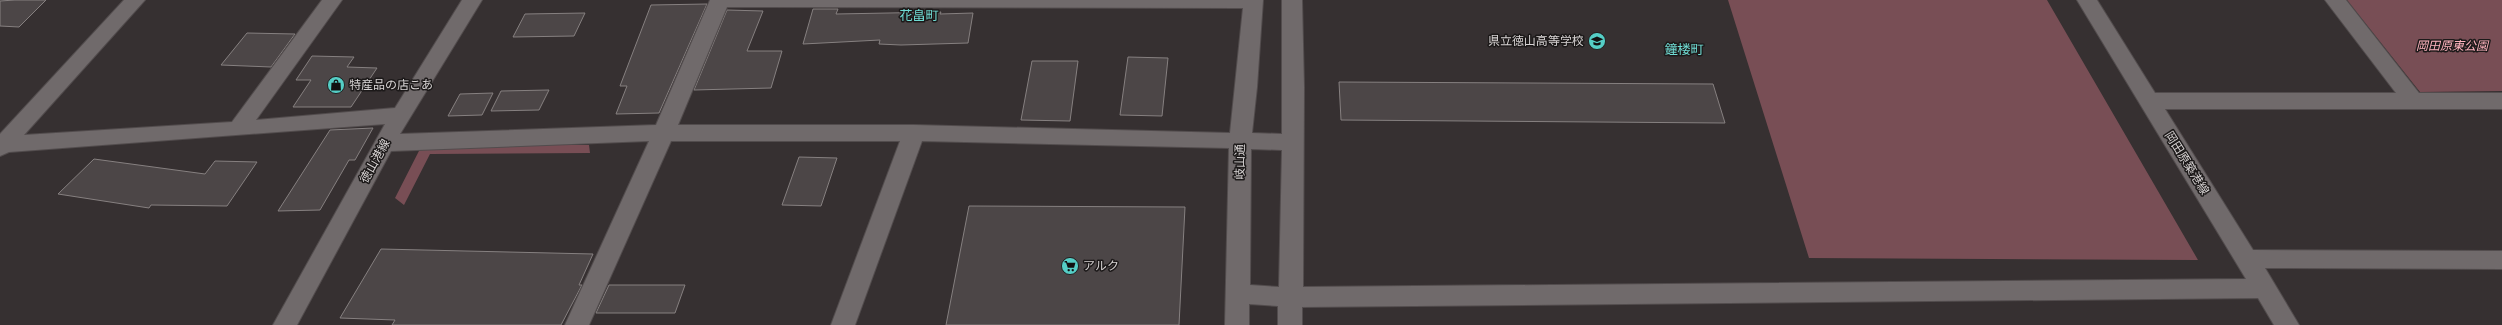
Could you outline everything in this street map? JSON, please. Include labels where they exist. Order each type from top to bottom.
[{"type":"street","points":[[1,146],[135,0]]},
{"type":"street","points":[[238,129],[332,0]]},
{"type":"street","name":"徳山港線","points":[[285,325],[384,143],[472,0]]},
{"type":"street","points":[[577,325],[664,133],[720,0],[1253,1]]},
{"type":"street","points":[[1290,325],[1293,142],[1292,0]]},
{"type":"street","name":"岡田原築港線","points":[[2087,0],[2286,325]]},
{"type":"street","points":[[2335,0],[2414,102]]},
{"type":"street","name":"岐山通","points":[[1237,325],[1240,141],[1247,88],[1253,1]]},
{"type":"street","points":[[2149,101],[2502,101]]},
{"type":"street","points":[[1,146],[238,129],[402,115]]},
{"type":"street","points":[[384,143],[664,133],[914,133],[1293,142]]},
{"type":"street","points":[[843,325],[914,133]]},
{"type":"street","points":[[2246,259],[2502,260]]},
{"type":"street","points":[[1238,294],[1290,297],[2263,288]]},
{"type":"green space","points":[[1728,0],[2047,0],[2198,260],[1809,258]]},
{"type":"green space","name":"岡田原東公園","points":[[2347,0],[2502,0],[2502,91],[2420,92]]},
{"type":"green space","points":[[422,145],[589,145],[590,153],[430,154],[404,205],[395,198]]},
{"type":"building","points":[[46,0],[19,27],[0,26],[0,1]]},
{"type":"building","points":[[707,4],[659,113],[616,114],[627,86],[620,86],[651,5]]},
{"type":"building","points":[[813,9],[838,9],[836,14],[941,12],[940,14],[973,13],[968,43],[901,45],[879,44],[880,40],[803,44]]},
{"type":"building","points":[[727,10],[763,11],[747,51],[782,51],[771,88],[694,90]]},
{"type":"building","points":[[585,13],[574,36],[513,37],[525,14]]},
{"type":"building","points":[[247,33],[295,34],[271,67],[221,65]]},
{"type":"building","points":[[312,56],[354,57],[347,67],[377,68],[351,107],[293,107],[311,80],[296,80]]},
{"type":"building","points":[[1128,57],[1168,58],[1162,116],[1120,115]]},
{"type":"building","points":[[1032,61],[1078,61],[1070,121],[1021,120]]},
{"type":"building","points":[[1339,82],[1713,84],[1725,123],[1341,120]]},
{"type":"building","points":[[549,90],[539,110],[491,111],[501,91]]},
{"type":"building","points":[[493,93],[482,115],[448,116],[460,94]]},
{"type":"building","points":[[373,128],[355,160],[349,160],[320,210],[278,211],[330,130]]},
{"type":"building","points":[[799,157],[837,158],[821,206],[782,205]]},
{"type":"building","points":[[94,159],[205,174],[215,161],[257,162],[227,206],[151,205],[149,208],[58,194]]},
{"type":"building","name":"アルク","points":[[969,206],[1185,207],[1179,325],[946,325]]},
{"type":"building","points":[[381,249],[593,254],[579,285],[582,285],[561,325],[392,325],[395,320],[340,318]]},
{"type":"building","points":[[609,285],[685,285],[675,313],[596,313]]},
{"type":"place","name":"県立徳山高等学校","points":[[1597,41]]},
{"type":"place","name":"特産品の店こあ","points":[[336,85]]},
{"type":"place","name":"アルク","points":[[1070,266]]},
{"type":"district","name":"花畠町","points":[[919,15]]},
{"type":"district","name":"鐘楼町","points":[[1684,49]]}]
